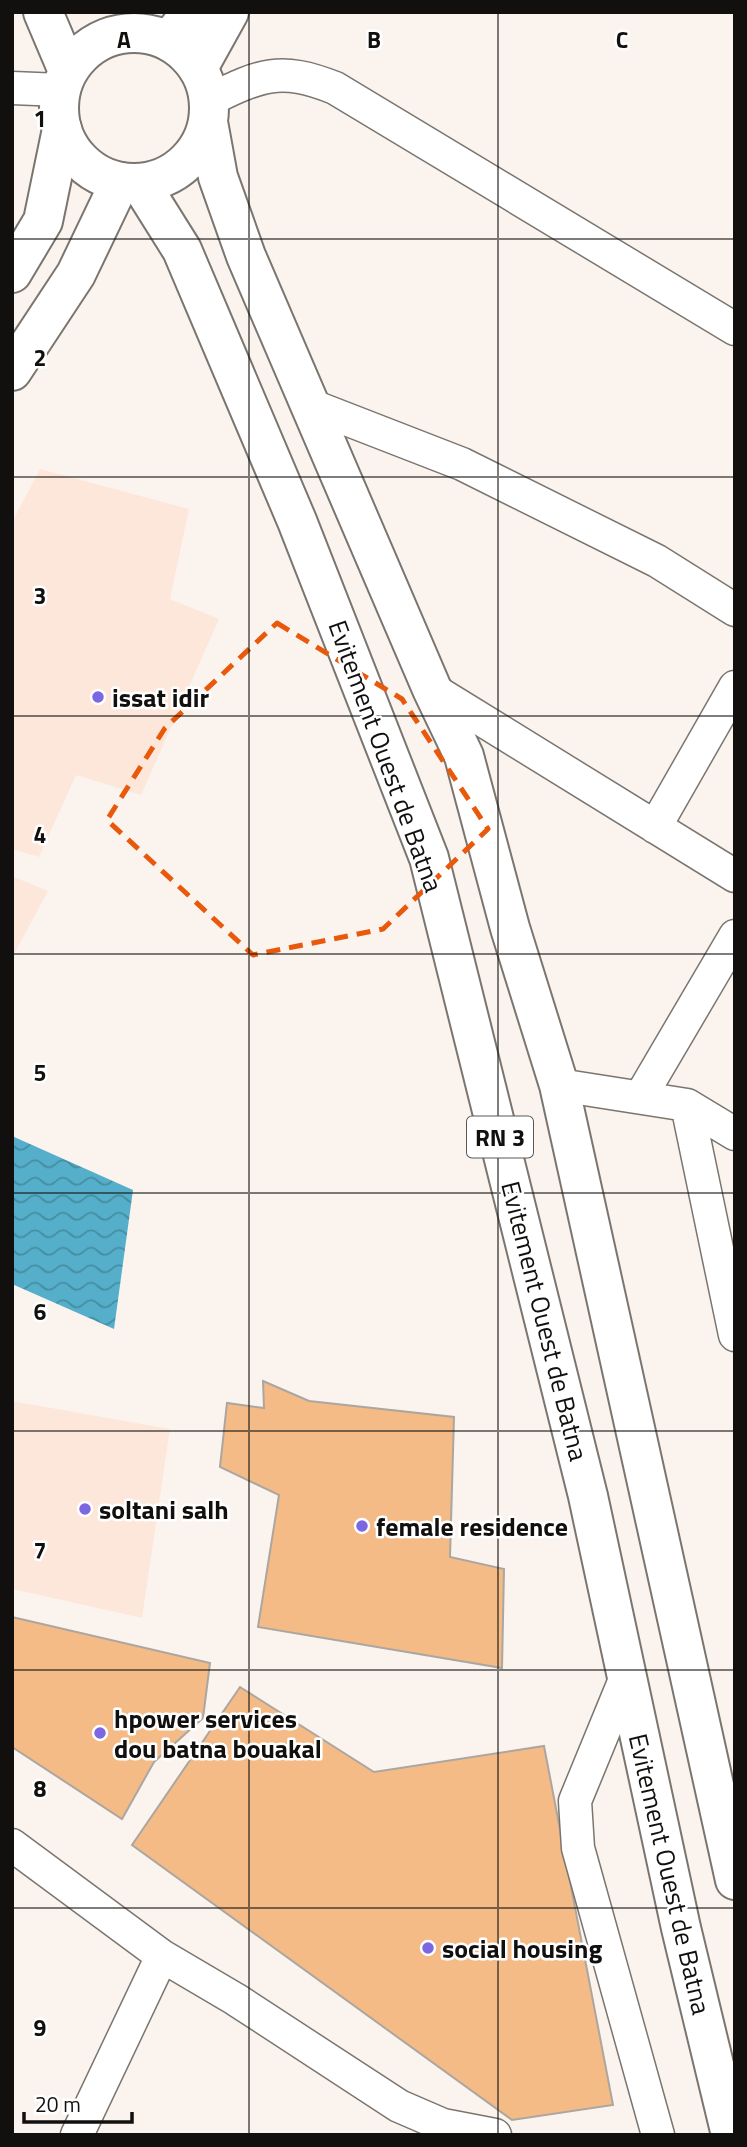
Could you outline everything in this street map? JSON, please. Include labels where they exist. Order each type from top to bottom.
[{"type":"main road","points":[[43,12],[64,81]]},
{"type":"main road","points":[[205,96],[185,52],[159,25],[124,33],[102,40],[83,53],[64,81],[59,110],[62,129],[70,148],[83,163],[100,175],[130,182],[158,178],[190,158],[200,143],[205,96],[229,12]]},
{"type":"main road","name":"RN 3","points":[[205,96],[218,177],[246,256],[432,689],[464,756],[510,928],[559,1085],[735,1880]]},
{"type":"main road","points":[[12,273],[43,221],[62,129]]},
{"type":"main road","points":[[12,371],[76,274],[130,182]]},
{"type":"main road","name":"Evitement Ouest de Batna","points":[[130,182],[187,263],[297,521],[429,858],[585,1483],[681,1928],[732,2135]]},
{"type":"street","points":[[205,96],[276,74],[309,78],[335,88],[735,329]]},
{"type":"street","points":[[12,88],[64,81]]},
{"type":"street","points":[[310,405],[461,464],[657,561],[735,610]]},
{"type":"street","points":[[655,827],[735,687]]},
{"type":"street","points":[[432,689],[735,877]]},
{"type":"street","points":[[641,1096],[735,936]]},
{"type":"street","points":[[559,1085],[687,1105],[735,1134]]},
{"type":"street","points":[[687,1105],[735,1335]]},
{"type":"street","points":[[626,1677],[575,1801],[575,1826],[578,1848],[658,2135]]},
{"type":"street","points":[[12,1845],[162,1956],[235,1998],[399,2106],[443,2125],[495,2135]]},
{"type":"street","points":[[77,2135],[162,1956]]},
{"type":"highlighted area","points":[[277,623],[402,699],[488,829],[383,929],[253,955],[107,820],[165,728]]},
{"type":"shaded area","name":"issat idir","points":[[40,469],[189,509],[170,599],[219,619],[141,795],[76,775],[39,857],[12,849],[12,522]]},
{"type":"shaded area","points":[[12,876],[48,891],[12,958]]},
{"type":"shaded area","name":"soltani salh","points":[[12,1401],[170,1429],[142,1618],[12,1589]]},
{"type":"water","points":[[12,1136],[133,1190],[114,1329],[12,1284]]},
{"type":"building","name":"female residence","points":[[263,1381],[309,1401],[454,1417],[450,1557],[504,1569],[502,1668],[258,1627],[279,1495],[220,1467],[227,1403],[264,1408]]},
{"type":"building","name":"hpower services dou batna bouakal","points":[[12,1617],[210,1663],[203,1718],[154,1762],[122,1819],[12,1747]]},
{"type":"building","name":"social housing","points":[[240,1687],[374,1772],[544,1746],[613,2105],[512,2120],[132,1845]]},
{"type":"place","name":"issat idir","points":[[98,697]]},
{"type":"place","name":"soltani salh","points":[[85,1509]]},
{"type":"place","name":"female residence","points":[[362,1526]]},
{"type":"place","name":"hpower services dou batna bouakal","points":[[100,1733]]},
{"type":"place","name":"social housing","points":[[428,1948]]}]
